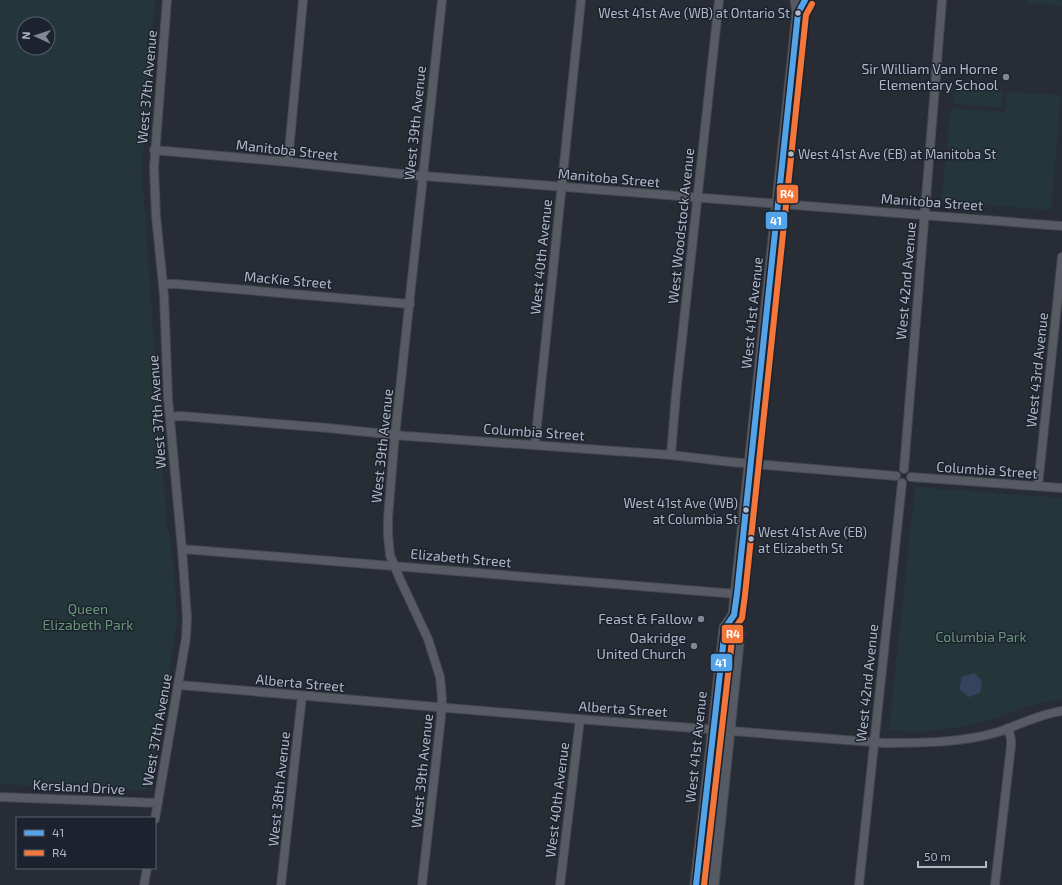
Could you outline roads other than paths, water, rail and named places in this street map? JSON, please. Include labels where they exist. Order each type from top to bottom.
[{"type":"main road","name":"West 41st Avenue","points":[[713,885],[739,633],[734,615],[779,204],[798,13],[796,0]]},
{"type":"main road","name":"West 41st Avenue","points":[[798,13],[805,0]]},
{"type":"main road","name":"West 41st Avenue","points":[[696,885],[725,628],[734,615]]},
{"type":"street","name":"West 37th Avenue","points":[[155,817],[179,685],[186,638],[187,617],[170,417],[165,348],[163,284],[154,168],[154,150],[167,0]]},
{"type":"street","points":[[288,162],[303,0]]},
{"type":"street","name":"West 39th Avenue","points":[[422,885],[442,698],[440,677],[428,639],[390,555],[388,518],[442,0]]},
{"type":"street","name":"West 40th Avenue","points":[[535,444],[581,0]]},
{"type":"street","name":"West Woodstock Avenue","points":[[671,455],[676,394],[719,0]]},
{"type":"street","name":"West 42nd Avenue","points":[[904,469],[942,0]]},
{"type":"street","name":"Manitoba Street","points":[[154,150],[423,176],[1062,226]]},
{"type":"street","name":"West 43rd Avenue","points":[[1038,486],[1062,257]]},
{"type":"street","name":"MacKie Street","points":[[163,284],[410,304]]},
{"type":"street","name":"Columbia Street","points":[[170,417],[181,416],[396,435],[671,455],[751,464],[896,476]]},
{"type":"street","points":[[904,469],[908,471],[910,477],[909,481],[902,483],[897,480],[896,476],[899,470],[904,469]]},
{"type":"street","name":"Columbia Street","points":[[910,477],[1062,488]]},
{"type":"street","name":"West 42nd Avenue","points":[[859,885],[902,483]]},
{"type":"street","name":"Elizabeth Street","points":[[182,549],[737,594]]},
{"type":"street","name":"Alberta Street","points":[[179,685],[580,719],[874,742],[923,744],[945,742],[998,732],[1022,722],[1062,711]]},
{"type":"street","name":"West 38th Avenue","points":[[281,885],[302,696]]},
{"type":"street","name":"West 40th Avenue","points":[[560,885],[580,719]]},
{"type":"street","points":[[994,885],[1011,746],[1011,738],[1008,728]]},
{"type":"street","name":"Kersland Drive","points":[[0,797],[158,803]]},
{"type":"street","points":[[144,885],[147,869]]},
{"type":"water","points":[[974,673],[982,681],[980,693],[969,697],[959,689],[962,677]]},
{"type":"place","name":"West 41st Ave (WB) at Ontario St","points":[[798,13]]},
{"type":"place","name":"Sir William Van Horne Elementary School","points":[[1006,77]]},
{"type":"place","name":"West 41st Ave (EB) at Manitoba St","points":[[791,154]]},
{"type":"place","name":"West 41st Ave (WB) at Columbia St","points":[[746,510]]},
{"type":"place","name":"West 41st Ave (EB) at Elizabeth St","points":[[751,539]]},
{"type":"place","name":"Feast & Fallow","points":[[701,619]]},
{"type":"place","name":"Oakridge United Church","points":[[694,646]]},
{"type":"park label","name":"Queen Elizabeth Park","points":[[88,618]]},
{"type":"park label","name":"Columbia Park","points":[[981,637]]}]
